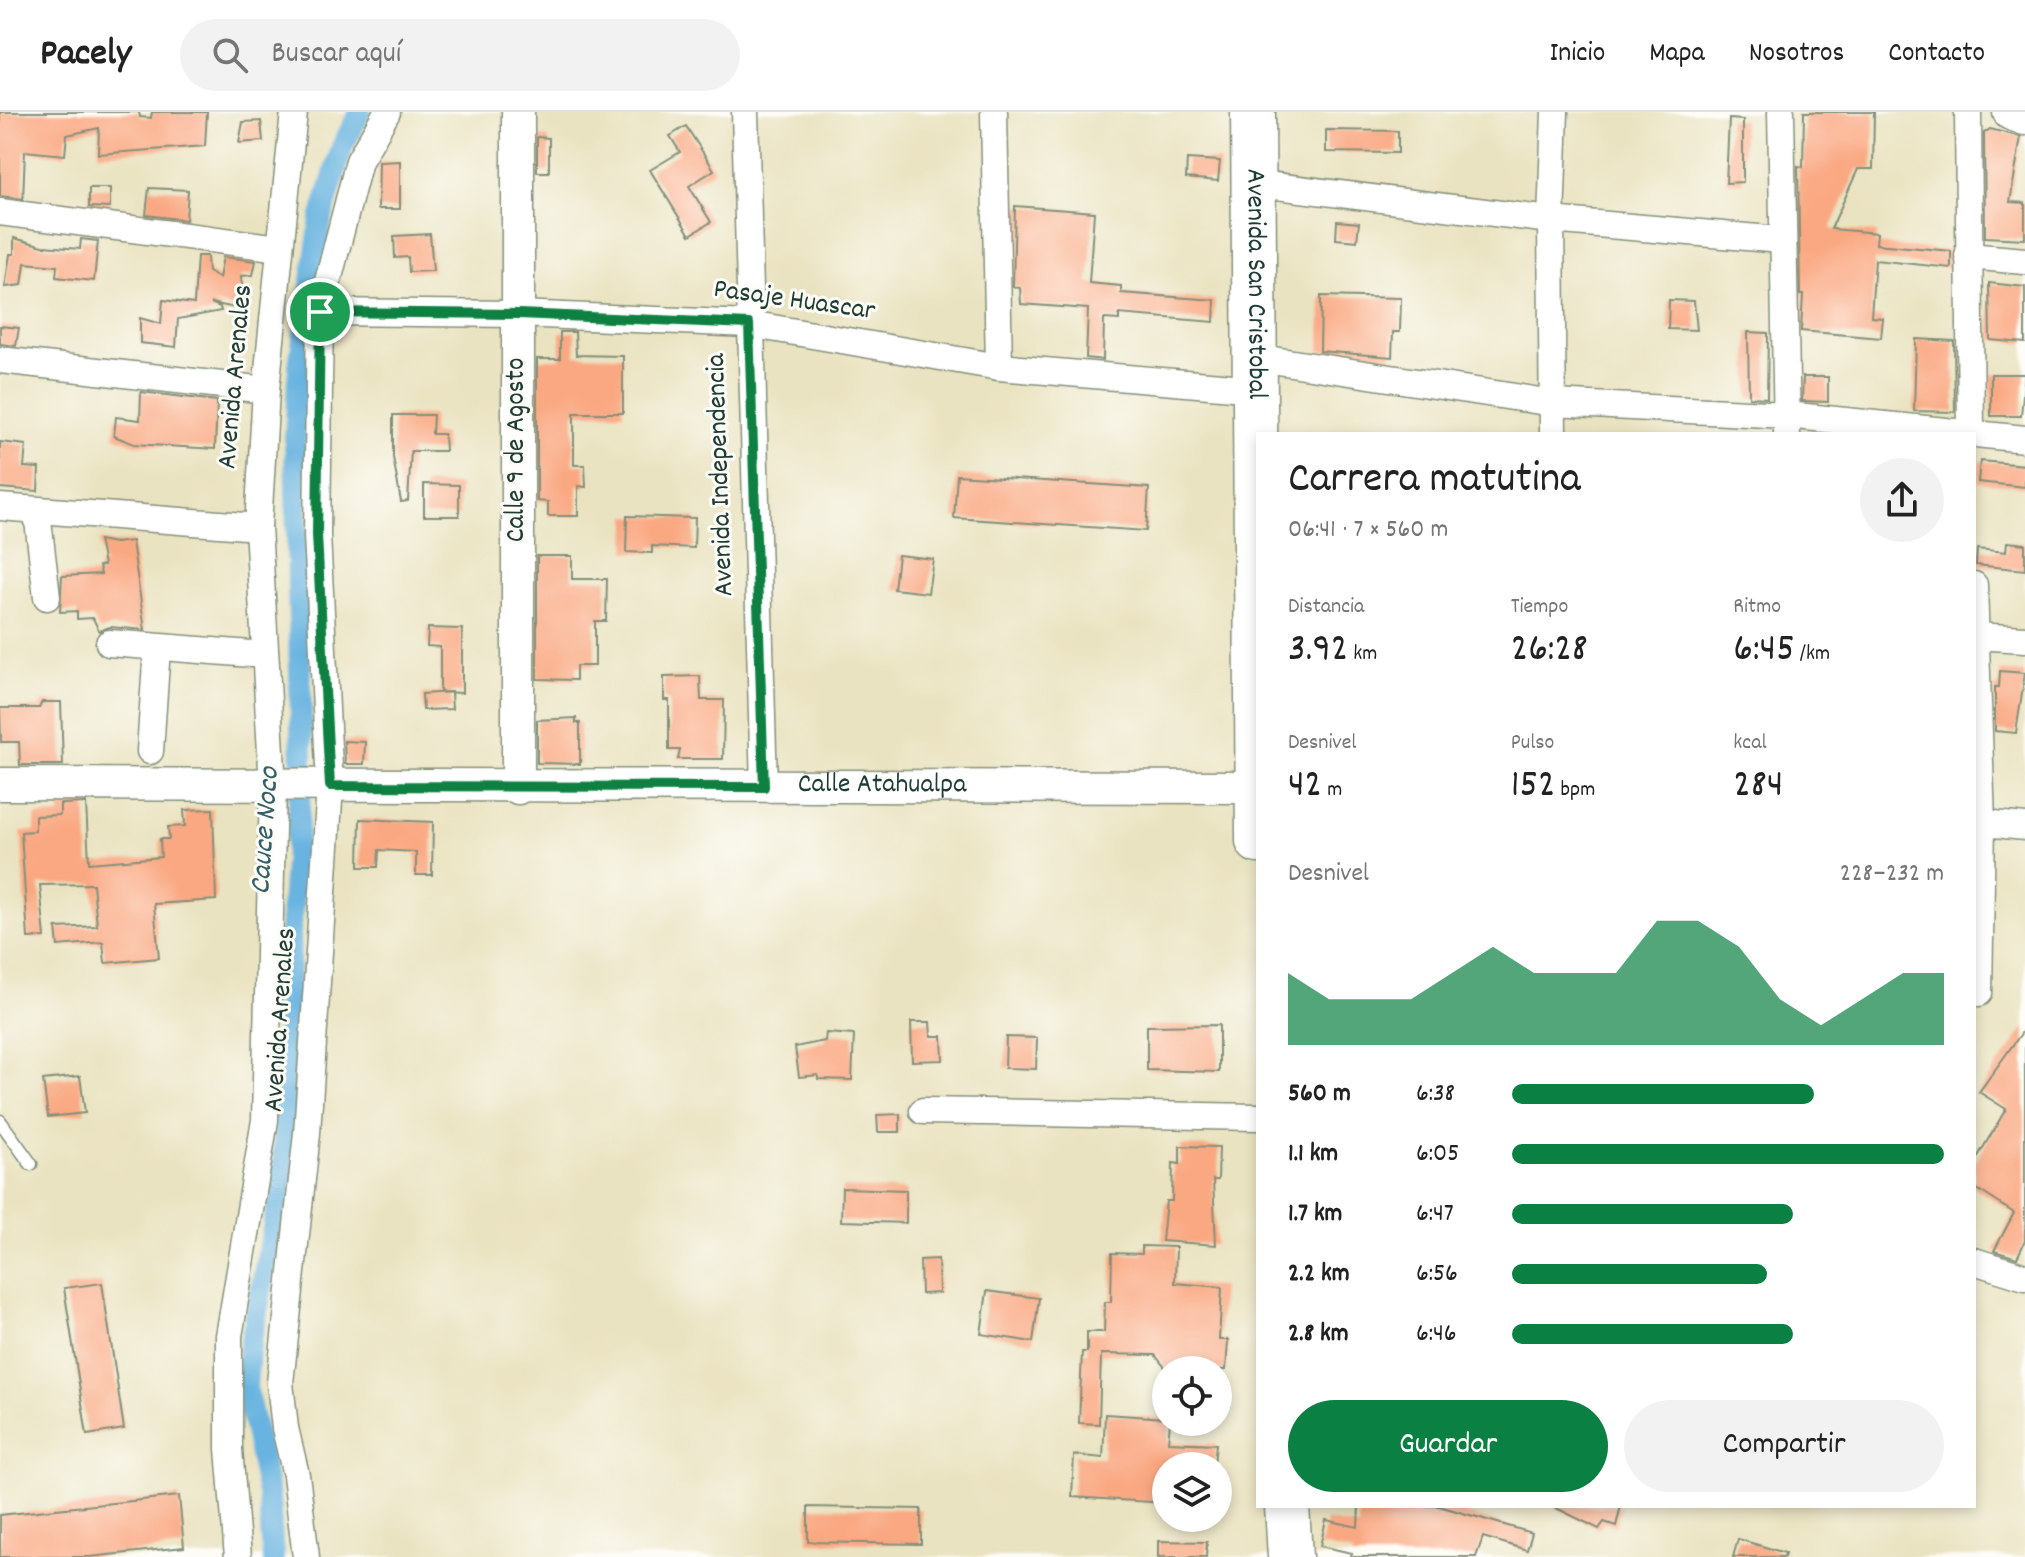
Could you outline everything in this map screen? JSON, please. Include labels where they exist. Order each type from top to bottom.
[{"type":"highway","name":"Avenida San Cristobal","points":[[1253,112],[1256,805]]},
{"type":"highway","points":[[1287,1508],[1290,1557]]},
{"type":"main road","points":[[2011,112],[2025,117]]},
{"type":"street","name":"Avenida Arenales","points":[[238,1557],[229,1449],[229,1336],[265,1120],[278,787],[265,655],[258,527],[266,390],[294,112]]},
{"type":"street","name":"Avenida Arenales","points":[[306,1557],[280,1383],[307,1133],[324,786],[317,535],[320,312],[359,161],[387,112]]},
{"type":"street","name":"Calle 9 de Agosto","points":[[498,112],[509,314]]},
{"type":"street","name":"Calle 9 de Agosto","points":[[508,787],[509,314],[518,112]]},
{"type":"street","name":"Avenida Independencia","points":[[745,112],[764,787]]},
{"type":"street","points":[[994,112],[999,367]]},
{"type":"street","points":[[1553,432],[1551,220],[1555,112]]},
{"type":"street","points":[[1781,112],[1786,424]]},
{"type":"street","points":[[1968,112],[1971,432]]},
{"type":"street","points":[[1251,183],[1551,220],[1781,240]]},
{"type":"street","points":[[0,212],[280,248]]},
{"type":"street","points":[[1968,256],[2025,261]]},
{"type":"street","name":"Pasaje Huascar","points":[[320,312],[509,314],[749,324],[999,367],[1255,373],[1786,424],[1934,432]]},
{"type":"street","points":[[0,360],[266,390]]},
{"type":"street","name":"Pasaje Huascar","points":[[1976,434],[2025,439]]},
{"type":"street","points":[[0,507],[258,527]]},
{"type":"street","points":[[37,512],[47,597]]},
{"type":"street","points":[[1976,636],[2025,639]]},
{"type":"street","points":[[109,643],[265,655]]},
{"type":"street","points":[[150,751],[157,648]]},
{"type":"street","points":[[1976,698],[1979,993]]},
{"type":"street","name":"Calle Atahualpa","points":[[0,784],[1255,787]]},
{"type":"street","points":[[1978,822],[2025,827]]},
{"type":"street","points":[[923,1111],[1256,1117]]},
{"type":"street","points":[[1976,1262],[2025,1277]]},
{"type":"lane","points":[[0,1121],[31,1164]]},
{"type":"building","points":[[0,112],[139,112],[140,117],[151,118],[152,112],[207,112],[205,146],[98,154],[99,128],[67,135],[65,155],[25,151],[23,199],[0,196]]},
{"type":"building","points":[[1804,112],[1874,112],[1873,169],[1858,169],[1831,229],[1877,233],[1876,244],[1951,251],[1951,268],[1875,260],[1871,317],[1883,318],[1881,338],[1801,331],[1803,295],[1800,295],[1798,166],[1803,167]]},
{"type":"building","points":[[1729,119],[1743,120],[1743,182],[1726,183]]},
{"type":"building","points":[[261,121],[263,141],[239,143],[243,122]]},
{"type":"building","points":[[686,126],[714,170],[689,186],[711,222],[690,235],[650,170],[680,152],[670,136]]},
{"type":"building","points":[[1990,129],[2021,137],[2010,202],[2025,203],[2025,239],[1985,237],[1984,133]]},
{"type":"building","points":[[1326,130],[1398,131],[1398,153],[1326,152]]},
{"type":"building","points":[[537,137],[549,138],[549,172],[537,172]]},
{"type":"building","points":[[1187,159],[1220,161],[1218,181],[1186,178]]},
{"type":"building","points":[[400,161],[400,209],[378,209],[379,162]]},
{"type":"building","points":[[89,188],[110,188],[110,208],[89,207]]},
{"type":"building","points":[[149,188],[188,190],[186,220],[146,215]]},
{"type":"building","points":[[1015,206],[1094,212],[1089,283],[1121,286],[1121,293],[1215,300],[1214,322],[1119,314],[1119,320],[1104,319],[1103,360],[1086,358],[1088,309],[1021,304],[1020,288],[1013,287]]},
{"type":"building","points":[[1337,221],[1359,223],[1357,241],[1336,239]]},
{"type":"building","points":[[430,234],[433,271],[409,272],[408,257],[395,258],[394,236]]},
{"type":"building","points":[[14,238],[43,246],[80,249],[81,239],[98,241],[94,281],[56,277],[57,266],[25,263],[22,285],[5,287],[10,254],[14,254]]},
{"type":"building","points":[[197,256],[207,256],[208,272],[219,278],[223,257],[256,261],[253,275],[241,276],[243,298],[235,308],[211,303],[220,307],[221,311],[178,319],[176,347],[140,343],[140,318],[161,324],[163,300],[194,304]]},
{"type":"building","points":[[1989,283],[2025,287],[2025,343],[1990,340]]},
{"type":"building","points":[[1321,296],[1401,298],[1400,332],[1393,332],[1392,357],[1320,351]]},
{"type":"building","points":[[1669,300],[1694,301],[1697,330],[1668,329]]},
{"type":"building","points":[[0,326],[19,328],[16,346],[0,344]]},
{"type":"building","points":[[560,332],[575,332],[576,355],[623,356],[623,413],[574,413],[574,465],[585,465],[586,487],[578,486],[578,516],[548,516],[548,502],[537,501],[537,359],[560,359]]},
{"type":"building","points":[[1748,332],[1768,333],[1767,398],[1749,397]]},
{"type":"building","points":[[1916,339],[1954,341],[1955,412],[1914,411]]},
{"type":"building","points":[[1991,374],[2025,374],[2021,416],[1991,416]]},
{"type":"building","points":[[1803,377],[1828,377],[1828,402],[1802,401]]},
{"type":"building","points":[[141,392],[217,401],[215,449],[134,444],[114,436],[116,417],[140,420]]},
{"type":"building","points":[[393,415],[433,415],[432,434],[444,434],[445,451],[411,451],[408,501],[401,502],[393,457]]},
{"type":"building","points":[[0,442],[26,445],[24,467],[39,468],[38,491],[0,488]]},
{"type":"building","points":[[1980,461],[2025,465],[2025,487],[1978,482]]},
{"type":"building","points":[[957,475],[1149,488],[1146,531],[954,518]]},
{"type":"building","points":[[424,484],[459,485],[459,516],[424,516]]},
{"type":"building","points":[[627,516],[695,518],[694,548],[652,546],[652,553],[626,552]]},
{"type":"building","points":[[99,540],[115,543],[132,541],[145,630],[110,627],[99,631],[93,618],[77,619],[77,611],[60,612],[62,576],[101,574],[99,566],[104,565]]},
{"type":"building","points":[[2007,542],[2025,544],[2025,570],[1976,565],[1977,549],[2006,552]]},
{"type":"building","points":[[898,555],[933,559],[928,593],[894,589]]},
{"type":"building","points":[[537,556],[572,556],[572,579],[607,579],[606,621],[595,621],[595,666],[576,666],[576,680],[537,679]]},
{"type":"building","points":[[428,628],[462,629],[462,693],[440,692],[440,647],[427,646]]},
{"type":"building","points":[[2000,671],[2025,673],[2016,733],[1995,731],[1995,687],[1999,687]]},
{"type":"building","points":[[700,676],[701,700],[724,700],[723,759],[678,759],[680,750],[669,750],[669,700],[664,700],[664,677]]},
{"type":"building","points":[[451,692],[452,709],[423,710],[422,694]]},
{"type":"building","points":[[42,702],[61,702],[63,765],[20,765],[19,742],[1,742],[0,708],[39,708]]},
{"type":"building","points":[[576,718],[576,723],[580,723],[580,764],[537,763],[537,720]]},
{"type":"building","points":[[344,741],[365,742],[364,764],[345,764]]},
{"type":"building","points":[[86,803],[89,863],[161,857],[160,839],[169,839],[168,827],[185,826],[184,810],[213,809],[216,900],[154,904],[159,958],[105,963],[103,942],[58,946],[56,928],[97,926],[93,884],[40,885],[45,937],[28,938],[21,832],[35,831],[35,816],[60,815],[60,804]]},
{"type":"building","points":[[360,819],[433,822],[432,875],[416,875],[416,852],[379,850],[378,867],[359,867]]},
{"type":"building","points":[[911,1022],[930,1022],[931,1036],[942,1036],[943,1060],[912,1061]]},
{"type":"building","points":[[1219,1025],[1219,1072],[1147,1070],[1147,1026]]},
{"type":"building","points":[[2025,1028],[2025,1241],[2017,1258],[1994,1251],[2014,1213],[1976,1188],[1976,1160],[2006,1109],[1979,1092]]},
{"type":"building","points":[[826,1033],[854,1035],[852,1080],[818,1079],[818,1075],[799,1077],[795,1047],[825,1041]]},
{"type":"building","points":[[1006,1037],[1037,1038],[1036,1069],[1005,1068]]},
{"type":"building","points":[[80,1076],[85,1113],[48,1117],[43,1080]]},
{"type":"building","points":[[900,1114],[900,1132],[878,1132],[877,1115]]},
{"type":"building","points":[[1180,1146],[1219,1147],[1218,1180],[1213,1180],[1216,1245],[1162,1241],[1166,1201],[1172,1201],[1173,1163],[1180,1164]]},
{"type":"building","points":[[842,1188],[906,1190],[906,1223],[841,1221]]},
{"type":"building","points":[[1142,1246],[1176,1247],[1175,1283],[1222,1287],[1219,1340],[1228,1340],[1227,1356],[1101,1354],[1099,1424],[1079,1423],[1082,1352],[1087,1352],[1087,1332],[1104,1332],[1105,1302],[1111,1302],[1112,1253],[1142,1254]]},
{"type":"building","points":[[938,1259],[939,1293],[921,1294],[920,1260]]},
{"type":"building","points":[[102,1283],[124,1429],[87,1435],[64,1288]]},
{"type":"building","points":[[987,1291],[1039,1298],[1033,1342],[981,1334]]},
{"type":"building","points":[[1105,1414],[1152,1417],[1152,1436],[1169,1436],[1168,1442],[1216,1444],[1215,1452],[1152,1452],[1152,1502],[1072,1497],[1074,1455],[1103,1458]]},
{"type":"building","points":[[179,1496],[184,1547],[89,1557],[0,1557],[0,1515]]},
{"type":"building","points":[[808,1507],[921,1509],[921,1544],[808,1542]]},
{"type":"building","points":[[1359,1508],[1446,1508],[1532,1533],[1527,1550],[1483,1537],[1476,1557],[1351,1557],[1352,1553],[1320,1546],[1326,1520],[1358,1527]]},
{"type":"building","points":[[1556,1508],[1620,1508],[1616,1526],[1604,1522],[1599,1529]]},
{"type":"building","points":[[1738,1539],[1785,1553],[1784,1557],[1733,1557]]},
{"type":"building","points":[[1158,1541],[1207,1542],[1206,1557],[1158,1557]]},
{"type":"waterway","name":"Cauce Noco","points":[[273,1557],[269,1498],[246,1387],[249,1352],[283,1177],[290,935],[302,765],[295,439],[299,366],[321,220],[342,147],[360,112]]},
{"type":"route","points":[[320,312],[519,314],[749,324],[764,787],[330,786],[317,535],[320,312]]}]
